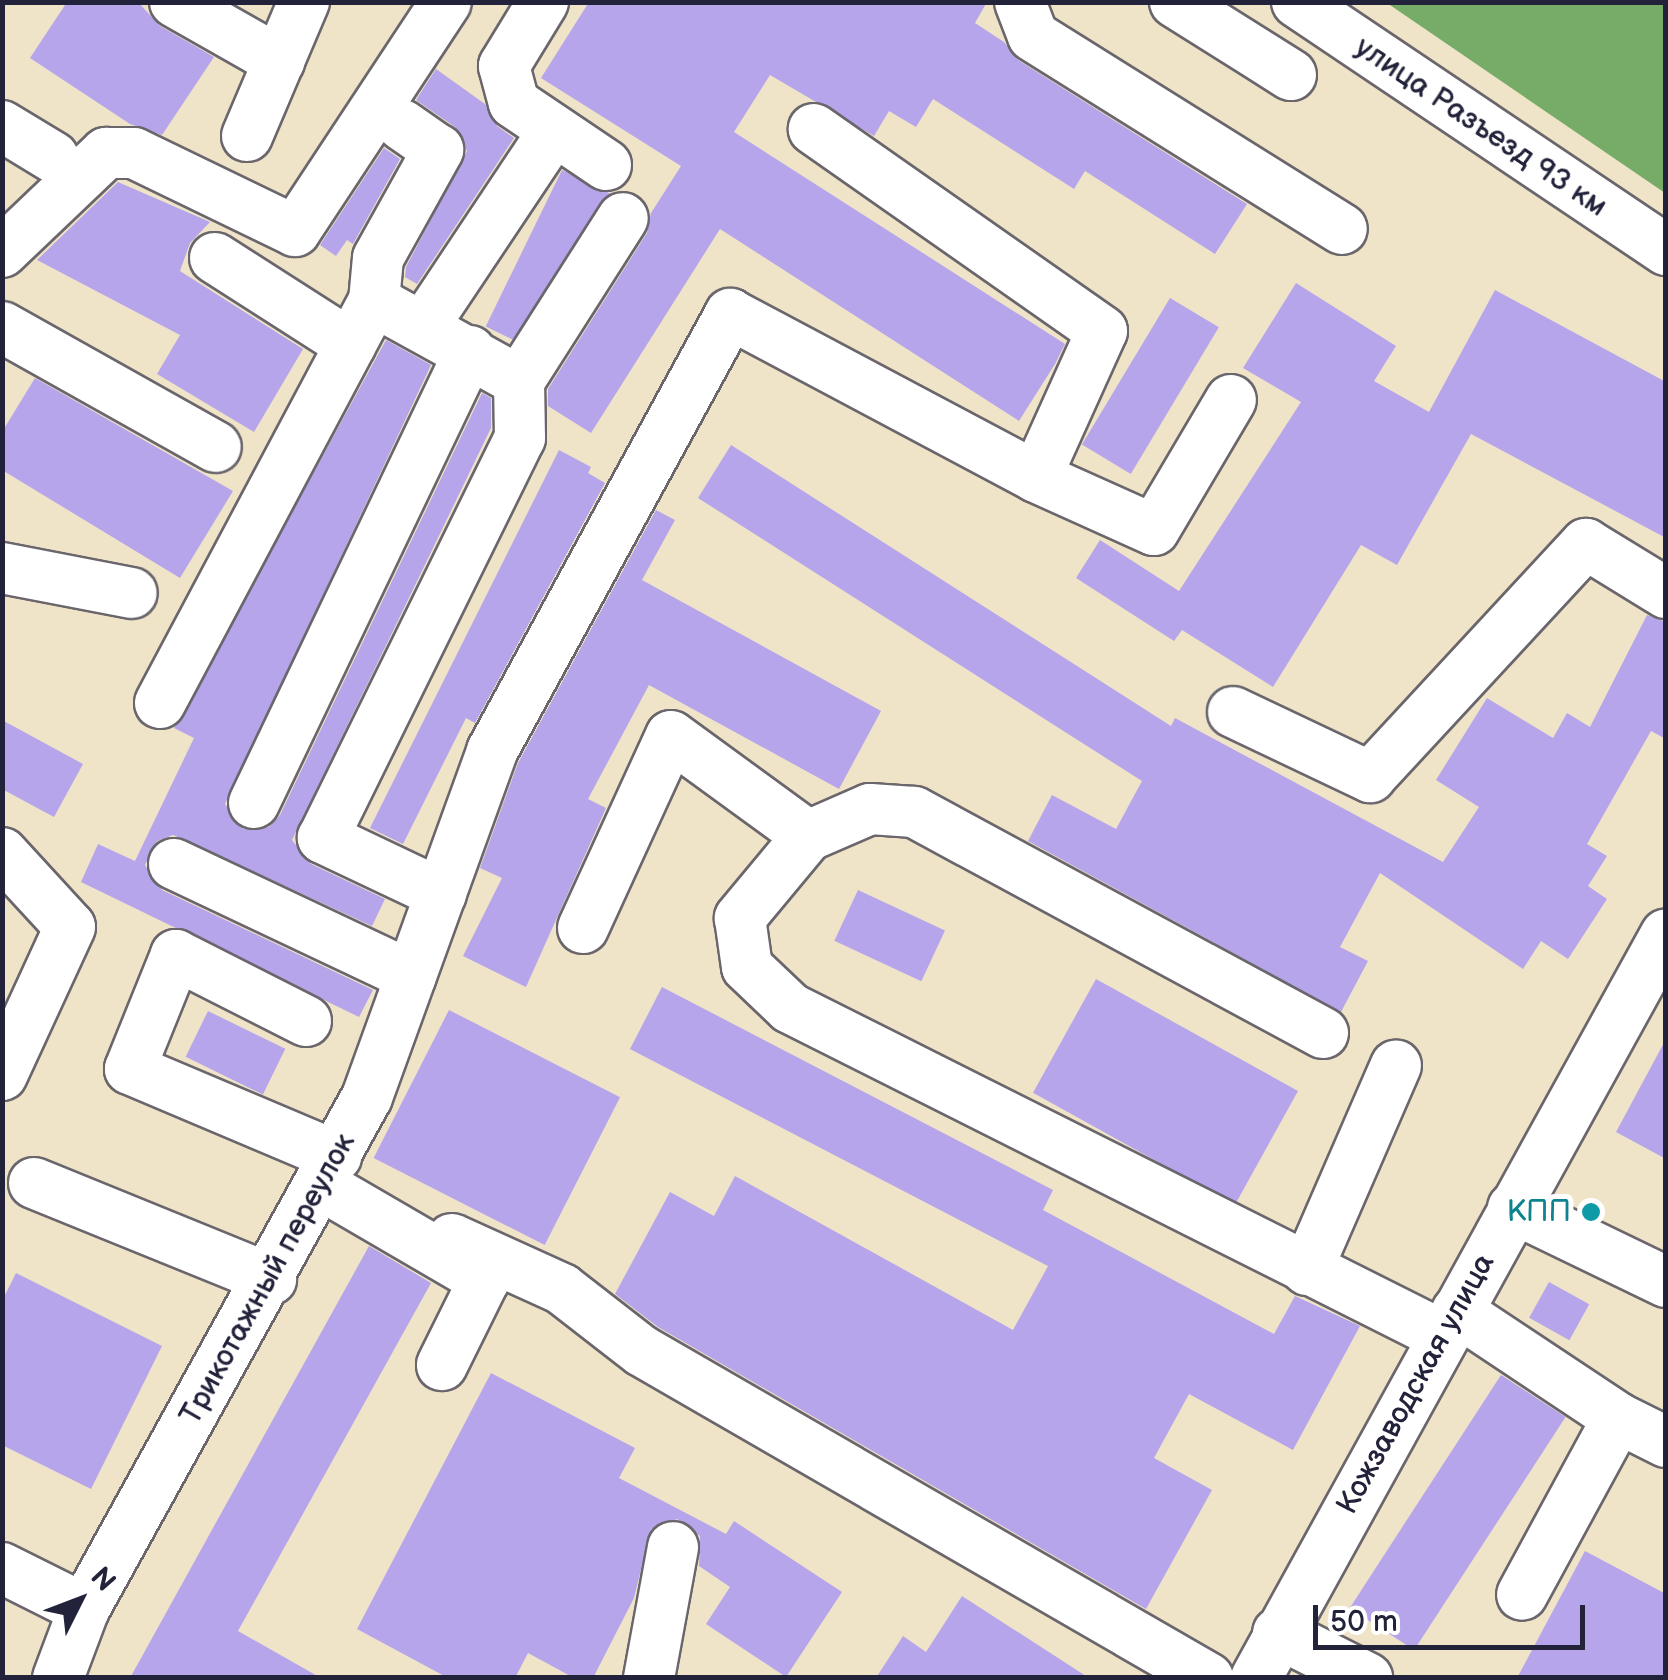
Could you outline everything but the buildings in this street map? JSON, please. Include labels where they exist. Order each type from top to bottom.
[{"type":"street","points":[[175,2],[279,61]]},
{"type":"street","points":[[248,136],[304,2]]},
{"type":"street","points":[[2,252],[106,152],[134,153],[295,231],[446,2]]},
{"type":"street","points":[[543,2],[504,66],[514,102],[606,165]]},
{"type":"street","points":[[1020,2],[1033,36],[1342,229]]},
{"type":"street","points":[[1175,2],[1291,75]]},
{"type":"street","name":"улица Разъезд 93 км","points":[[1297,2],[1666,250]]},
{"type":"street","points":[[160,704],[374,301],[378,258],[438,150],[402,125]]},
{"type":"street","points":[[2,126],[53,157]]},
{"type":"street","points":[[814,128],[1102,331],[1036,477],[1154,530],[1230,400]]},
{"type":"street","points":[[423,327],[541,150]]},
{"type":"street","points":[[446,881],[322,838],[520,438],[519,381],[623,218]]},
{"type":"street","points":[[215,258],[351,344]]},
{"type":"street","points":[[374,301],[519,381]]},
{"type":"street","name":"Трикотажный переулок","points":[[58,1678],[84,1608],[271,1279],[367,1097],[492,751],[730,314],[1036,477]]},
{"type":"street","points":[[2,327],[216,447]]},
{"type":"street","points":[[254,802],[470,351]]},
{"type":"street","points":[[1233,712],[1370,777],[1586,544],[1666,592]]},
{"type":"street","points":[[2,568],[132,593]]},
{"type":"street","points":[[583,928],[670,736],[808,836]]},
{"type":"street","points":[[1323,1033],[914,812],[870,810],[808,836],[740,918],[747,967],[790,1008],[1307,1270],[1450,1324],[1666,1442]]},
{"type":"street","points":[[2,853],[70,927],[2,1076]]},
{"type":"street","points":[[174,864],[411,976]]},
{"type":"street","name":"Кожзаводская улица","points":[[1256,1678],[1666,934]]},
{"type":"street","points":[[306,1021],[176,956],[130,1069],[328,1171],[484,1280],[442,1365]]},
{"type":"street","points":[[1307,1270],[1396,1065]]},
{"type":"street","points":[[34,1184],[271,1279]]},
{"type":"street","points":[[1513,1208],[1666,1282]]},
{"type":"street","points":[[452,1238],[562,1289],[642,1351],[1208,1678]]},
{"type":"street","points":[[1522,1595],[1618,1418]]},
{"type":"street","points":[[650,1678],[673,1547]]},
{"type":"street","points":[[2,1568],[84,1608]]},
{"type":"street","points":[[1278,1634],[1367,1678]]},
{"type":"green space","points":[[1387,3],[1665,3],[1665,193]]},
{"type":"place","name":"КПП","points":[[1591,1212]]}]
